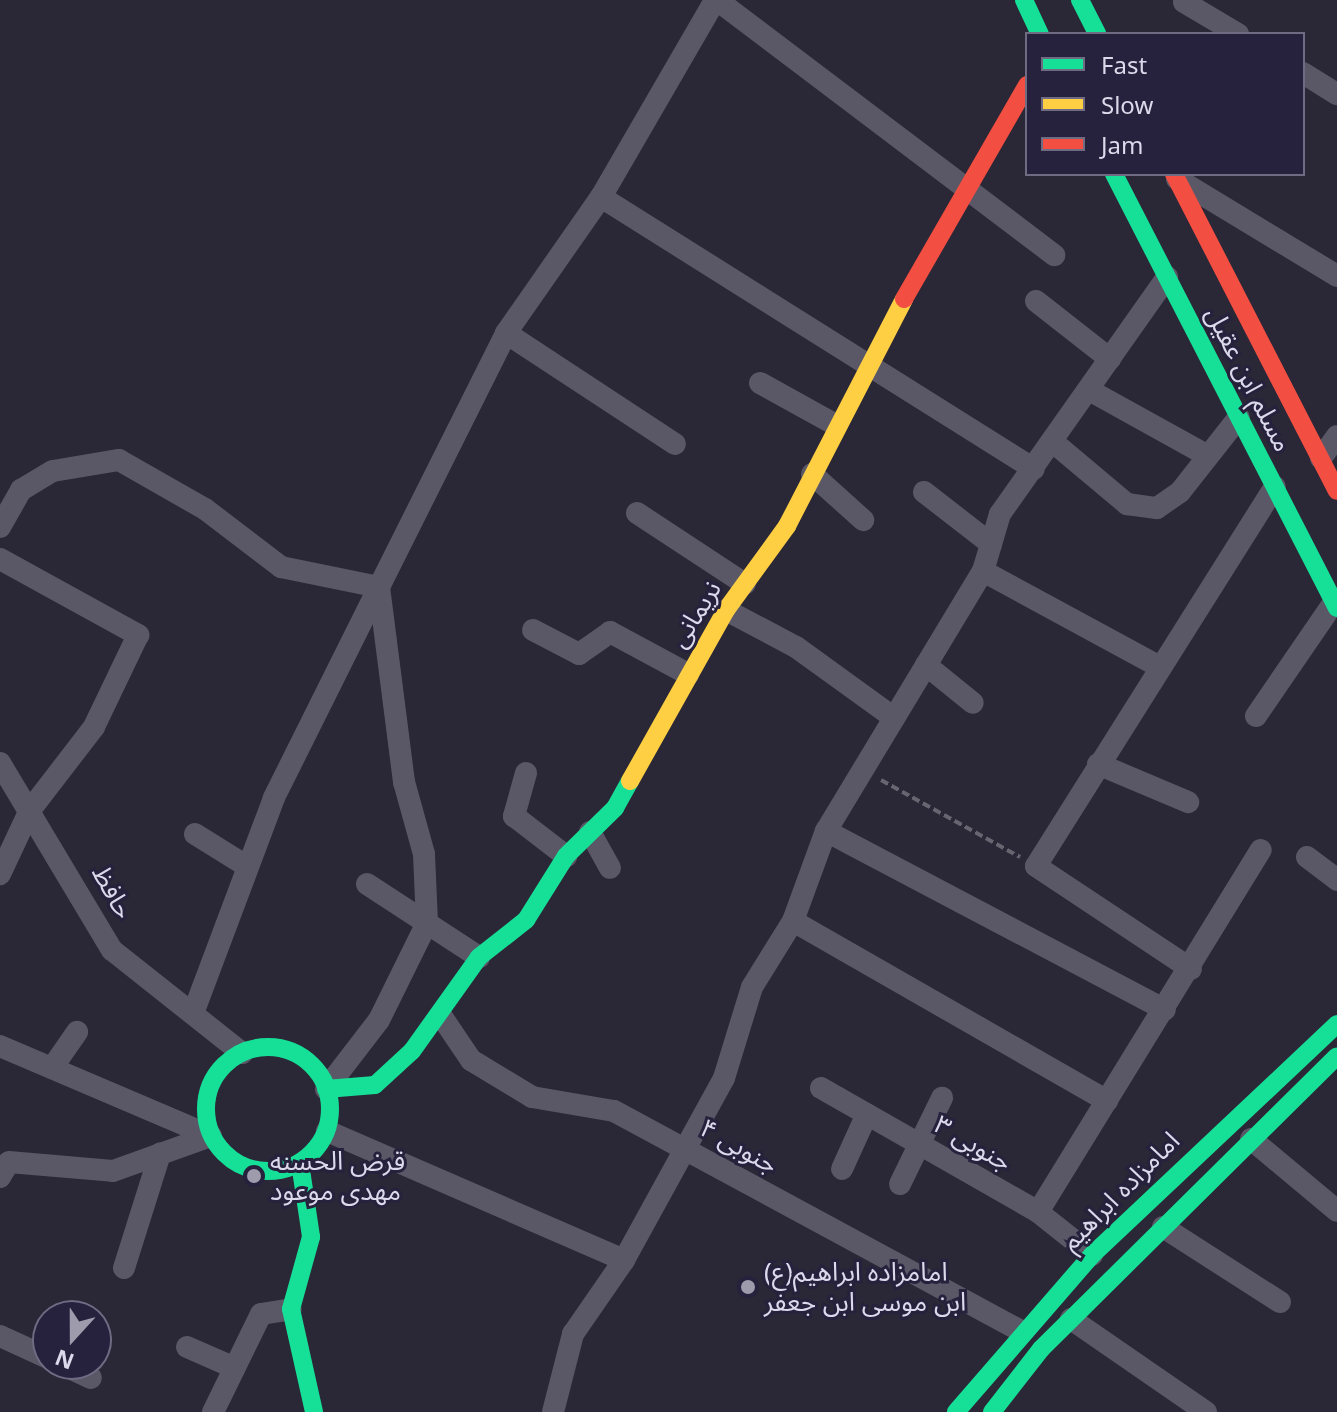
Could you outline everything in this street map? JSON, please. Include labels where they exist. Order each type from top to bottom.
[{"type":"street","points":[[194,1011],[274,798],[506,333],[601,197],[716,0],[1054,255]]},
{"type":"street","points":[[1024,0],[1039,32]]},
{"type":"street","points":[[1080,0],[1096,32]]},
{"type":"street","points":[[1184,2],[1235,32]]},
{"type":"street","points":[[1305,74],[1337,94]]},
{"type":"street","name":"نریمانی","points":[[326,1089],[375,1085],[442,1017],[479,957],[526,920],[566,856],[615,808],[688,674],[812,474],[865,366],[1025,89]]},
{"type":"street","name":"مسلم ابن عقیل","points":[[1115,176],[1336,605]]},
{"type":"street","points":[[1175,176],[1337,276]]},
{"type":"street","name":"مسلم ابن عقیل","points":[[1175,176],[1337,491]]},
{"type":"street","points":[[601,197],[865,366],[1034,469]]},
{"type":"street","points":[[553,1412],[573,1334],[624,1260],[724,1078],[752,987],[793,921],[826,831],[983,571],[1000,514],[1167,277]]},
{"type":"street","points":[[1036,301],[1110,359]]},
{"type":"street","points":[[506,333],[675,444]]},
{"type":"street","points":[[760,383],[836,425]]},
{"type":"street","points":[[1089,390],[1208,456]]},
{"type":"street","points":[[1053,442],[1127,504],[1157,508],[1208,456],[1239,417]]},
{"type":"street","points":[[1321,458],[1337,436]]},
{"type":"street","points":[[0,527],[21,490],[53,471],[119,460],[205,509],[281,567],[379,587]]},
{"type":"street","points":[[812,474],[863,520]]},
{"type":"street","points":[[1191,969],[1036,866],[1158,666],[1275,487]]},
{"type":"street","points":[[924,492],[991,544]]},
{"type":"street","points":[[637,513],[745,584]]},
{"type":"street","points":[[0,559],[138,635],[94,727],[30,810],[0,874]]},
{"type":"street","points":[[983,571],[1158,666]]},
{"type":"street","points":[[326,1089],[379,1020],[427,923],[424,854],[404,782],[379,587]]},
{"type":"street","points":[[1256,716],[1336,605]]},
{"type":"street","points":[[726,610],[796,647],[894,718]]},
{"type":"street","points":[[533,630],[579,654],[610,632],[688,674]]},
{"type":"street","points":[[926,665],[973,703]]},
{"type":"street","name":"حافظ","points":[[0,763],[112,950],[194,1011],[242,1053]]},
{"type":"street","points":[[1098,764],[1188,802]]},
{"type":"street","points":[[526,773],[514,816],[566,856]]},
{"type":"street","points":[[826,831],[1165,1010]]},
{"type":"street","points":[[590,832],[610,868]]},
{"type":"street","points":[[195,834],[248,867]]},
{"type":"street","points":[[1038,1212],[1191,969],[1261,850]]},
{"type":"street","points":[[1307,857],[1337,880]]},
{"type":"street","points":[[367,884],[479,957]]},
{"type":"street","points":[[793,921],[1107,1101]]},
{"type":"street","name":"۴ جنوبی","points":[[442,1017],[471,1060],[532,1097],[614,1111],[1019,1330]]},
{"type":"street","name":"امامزاده ابراهیم","points":[[956,1412],[1019,1330],[1092,1255],[1270,1080],[1337,1024]]},
{"type":"street","points":[[52,1068],[77,1032]]},
{"type":"street","points":[[0,1046],[211,1136],[238,1164],[258,1171],[300,1163],[327,1131],[326,1089],[299,1056],[261,1048],[242,1053],[213,1078],[206,1117],[211,1136]]},
{"type":"street","points":[[992,1412],[1071,1319],[1251,1139],[1334,1064]]},
{"type":"street","name":"۳ جنوبی","points":[[821,1088],[1038,1212],[1092,1255]]},
{"type":"street","points":[[900,1184],[942,1098]]},
{"type":"street","points":[[842,1169],[867,1114]]},
{"type":"street","points":[[327,1131],[624,1260]]},
{"type":"street","points":[[0,1177],[9,1162],[113,1171],[211,1136]]},
{"type":"street","points":[[1251,1139],[1337,1211]]},
{"type":"street","points":[[124,1268],[160,1154]]},
{"type":"street","points":[[300,1163],[311,1237],[291,1309],[314,1412]]},
{"type":"street","points":[[1163,1227],[1280,1302]]},
{"type":"street","points":[[213,1412],[261,1314],[291,1309]]},
{"type":"street","points":[[1071,1319],[1206,1412]]},
{"type":"street","points":[[0,1336],[32,1351]]},
{"type":"street","points":[[187,1347],[235,1368]]},
{"type":"path","points":[[863,770],[1036,866]]},
{"type":"traffic: fast","points":[[1024,0],[1039,32]]},
{"type":"traffic: fast","points":[[1080,0],[1096,32]]},
{"type":"traffic: fast","points":[[1115,176],[1337,608]]},
{"type":"traffic: fast","points":[[326,1089],[375,1085],[412,1051],[479,957],[526,920],[566,856],[615,808],[630,781]]},
{"type":"traffic: fast","points":[[956,1412],[1092,1255],[1337,1024]]},
{"type":"traffic: fast","points":[[268,1047],[292,1052],[312,1065],[325,1085],[330,1109],[325,1133],[312,1153],[292,1166],[268,1171],[244,1166],[224,1153],[211,1133],[206,1109],[211,1085],[224,1065],[244,1052],[268,1047]]},
{"type":"traffic: fast","points":[[992,1412],[1041,1349],[1337,1056]]},
{"type":"traffic: fast","points":[[300,1163],[311,1237],[291,1309],[314,1412]]},
{"type":"traffic: slow","points":[[630,781],[726,610],[787,526],[904,299]]},
{"type":"traffic: jam","points":[[904,299],[1025,88]]},
{"type":"traffic: jam","points":[[1175,176],[1337,491]]},
{"type":"place","name":"قرض الحسنه مهدی موعود","points":[[254,1176]]},
{"type":"place","name":"(ع)امامزاده ابراهیم ابن موسی ابن جعفر","points":[[748,1287]]}]
